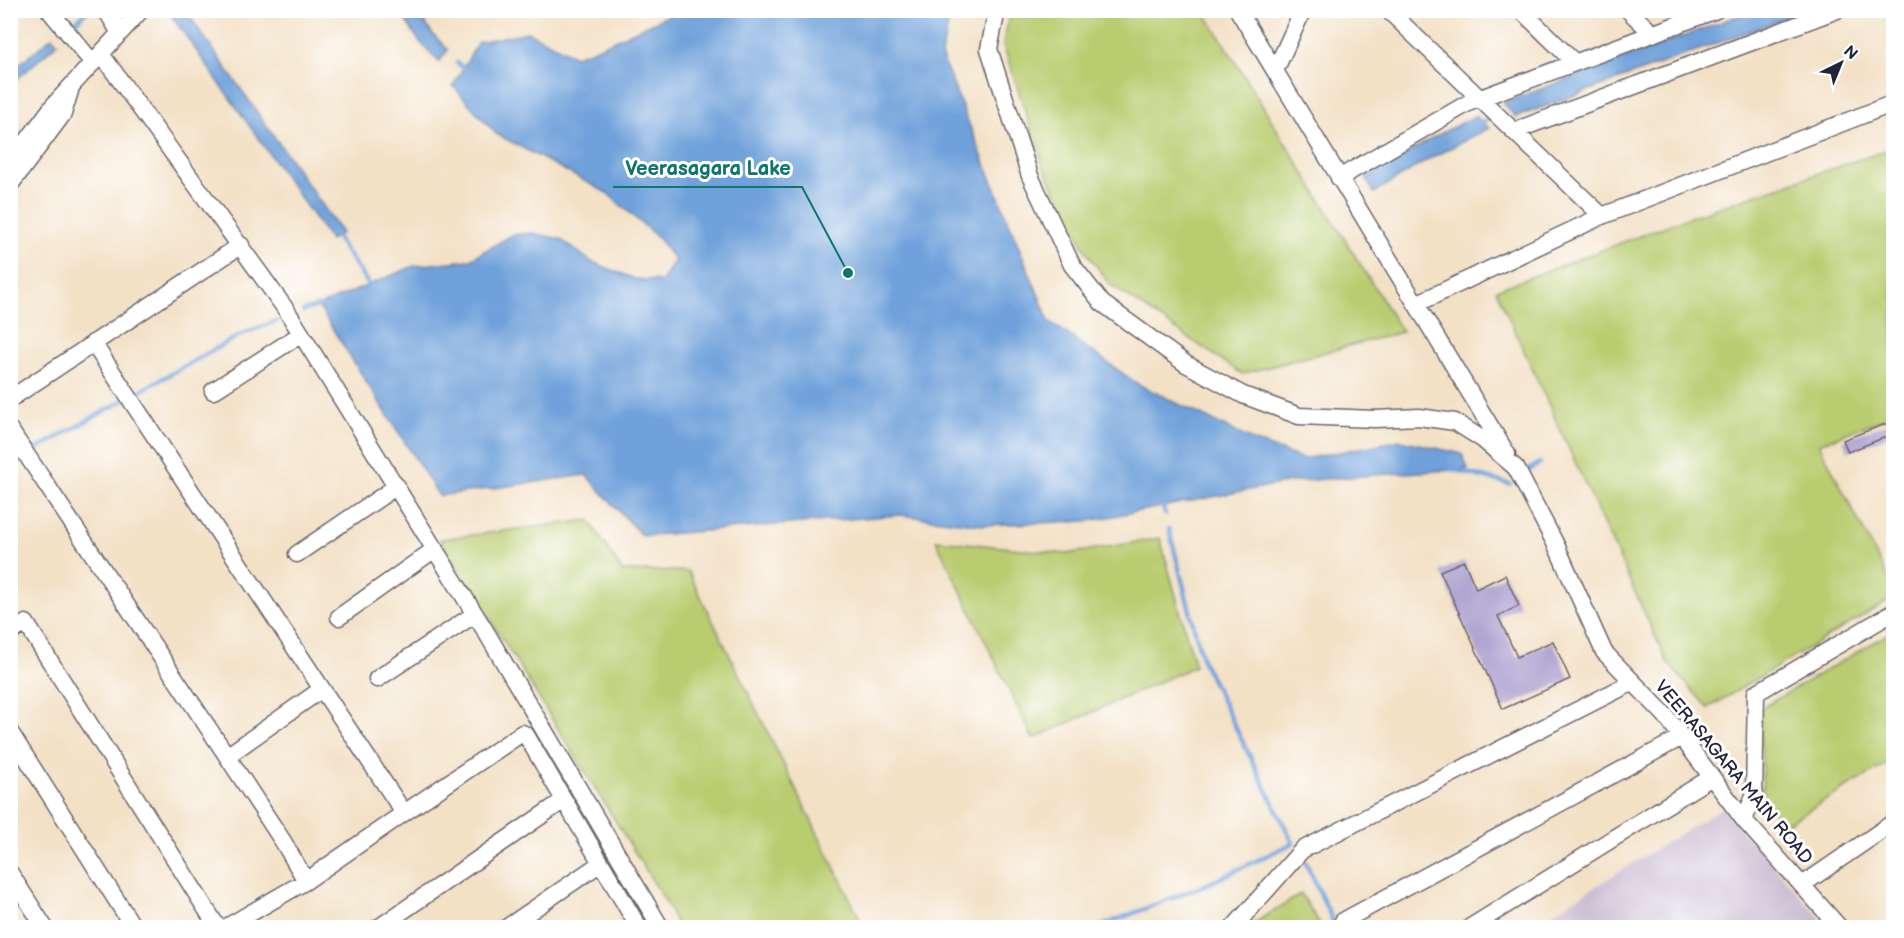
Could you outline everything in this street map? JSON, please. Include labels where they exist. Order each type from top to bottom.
[{"type":"street","points":[[50,10],[97,58],[241,244],[301,334],[475,614],[661,927]]},
{"type":"street","points":[[106,10],[120,33]]},
{"type":"street","points":[[10,185],[71,87],[141,10]]},
{"type":"street","name":"VEERASAGARA MAIN ROAD","points":[[997,10],[989,49],[1030,176],[1072,265],[1102,303],[1186,364],[1244,395],[1299,416],[1375,419],[1419,417],[1455,422],[1482,439],[1516,468],[1556,545],[1604,652],[1665,715],[1744,820],[1840,927]]},
{"type":"street","points":[[1238,10],[1516,468]]},
{"type":"street","points":[[1275,70],[1303,10]]},
{"type":"street","points":[[1388,10],[1602,216]]},
{"type":"street","points":[[1521,10],[1575,63]]},
{"type":"street","points":[[1628,10],[1653,34]]},
{"type":"street","points":[[1340,178],[1470,102],[1485,104],[1575,63],[1716,10]]},
{"type":"street","points":[[1510,127],[1837,10]]},
{"type":"street","points":[[1416,304],[1602,216],[1893,103]]},
{"type":"street","points":[[10,164],[58,110]]},
{"type":"street","points":[[10,399],[241,244]]},
{"type":"street","points":[[213,392],[301,334]]},
{"type":"street","points":[[93,344],[404,813]]},
{"type":"street","points":[[10,430],[227,756],[306,881]]},
{"type":"street","points":[[297,554],[397,486]]},
{"type":"street","points":[[339,617],[435,549]]},
{"type":"street","points":[[1744,820],[1754,796],[1756,693],[1893,612]]},
{"type":"street","points":[[377,679],[475,614]]},
{"type":"street","points":[[10,633],[26,623],[218,927]]},
{"type":"street","points":[[1233,927],[1302,850],[1633,682]]},
{"type":"street","points":[[227,756],[322,689]]},
{"type":"street","points":[[10,732],[134,927]]},
{"type":"street","points":[[225,927],[306,881],[522,733],[526,735],[639,927]]},
{"type":"street","points":[[1343,921],[1682,737]]},
{"type":"street","points":[[1469,927],[1712,777]]},
{"type":"street","points":[[378,927],[564,800]]},
{"type":"street","points":[[1802,885],[1893,822]]},
{"type":"street","points":[[506,927],[601,863]]},
{"type":"street","points":[[10,873],[45,927]]},
{"type":"shaded area","points":[[1722,808],[1828,927],[1530,927]]},
{"type":"green space","points":[[1011,11],[1204,11],[1402,332],[1242,374],[1109,284],[1086,251],[1044,168],[1003,44]]},
{"type":"green space","points":[[1893,148],[1893,415],[1819,444],[1893,588],[1893,598],[1708,708],[1667,662],[1496,290],[1687,218]]},
{"type":"green space","points":[[589,520],[622,571],[688,571],[864,927],[678,927],[664,899],[440,539]]},
{"type":"green space","points":[[1160,538],[1195,666],[1033,739],[936,540],[1067,554]]},
{"type":"green space","points":[[1893,631],[1893,760],[1784,825],[1763,800],[1760,709]]},
{"type":"green space","points":[[1301,894],[1322,927],[1248,927]]},
{"type":"water","points":[[680,10],[951,11],[941,55],[1049,321],[1138,384],[1254,441],[1303,459],[1401,440],[1462,454],[1468,469],[1290,482],[1088,521],[983,525],[900,515],[642,536],[586,475],[439,496],[318,306],[414,266],[469,260],[512,235],[532,233],[560,239],[592,262],[635,279],[662,281],[675,260],[658,238],[607,193],[496,134],[453,86],[478,42],[528,32],[575,56]]},
{"type":"water","points":[[1754,10],[1804,11],[1516,117],[1503,103]]},
{"type":"water","points":[[170,11],[186,11],[342,233],[330,240]]},
{"type":"water","points":[[399,11],[417,11],[432,33],[448,50],[439,62],[420,42]]},
{"type":"water","points":[[52,37],[58,43],[11,84],[11,71]]},
{"type":"water","points":[[1475,116],[1489,128],[1429,159],[1374,193],[1366,178],[1436,136]]},
{"type":"building","points":[[1893,421],[1893,434],[1848,452],[1843,440]]},
{"type":"building","points":[[1464,561],[1476,589],[1505,575],[1519,606],[1498,616],[1517,657],[1553,641],[1570,679],[1503,709],[1440,571]]},
{"type":"waterway","points":[[69,28],[88,10]]},
{"type":"waterway","points":[[457,63],[467,71]]},
{"type":"waterway","points":[[1476,124],[1493,117]]},
{"type":"waterway","points":[[334,234],[372,289]]},
{"type":"waterway","points":[[303,311],[318,306]]},
{"type":"waterway","points":[[133,395],[242,334],[277,321]]},
{"type":"waterway","points":[[10,464],[126,399]]},
{"type":"waterway","points":[[1526,472],[1540,463]]},
{"type":"waterway","points":[[1451,469],[1510,484]]},
{"type":"waterway","points":[[1163,507],[1165,514]]},
{"type":"waterway","points":[[1096,928],[1210,883],[1293,843],[1203,662],[1169,529]]},
{"type":"waterway","points":[[1306,863],[1336,928]]},
{"type":"place","name":"Veerasagara Lake","points":[[848,273]]}]
